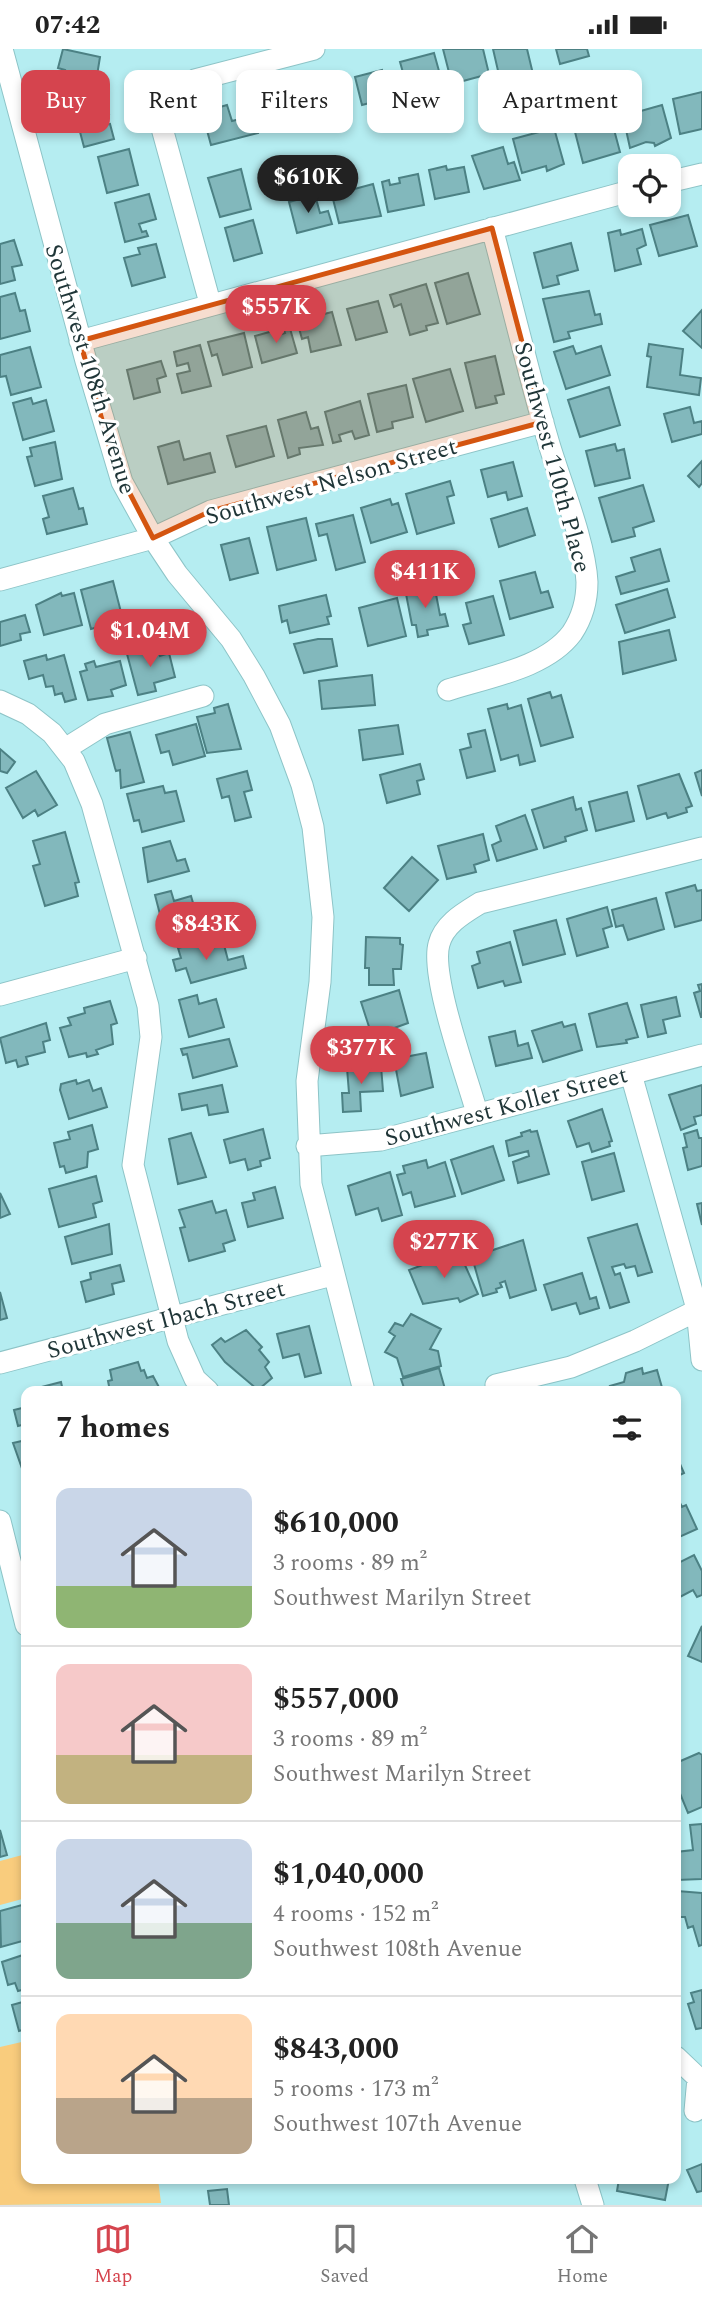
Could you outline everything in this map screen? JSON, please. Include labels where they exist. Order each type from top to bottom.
[{"type":"street","points":[[209,303],[160,121],[158,97],[195,80],[314,49]]},
{"type":"street","name":"Southwest 108th Avenue","points":[[3,64],[114,463],[128,499],[177,574],[231,639],[264,694],[290,749],[313,827],[323,918],[320,982],[308,1061],[307,1146],[311,1184],[332,1275],[363,1386]]},
{"type":"street","points":[[681,179],[702,174]]},
{"type":"street","points":[[80,341],[209,303],[618,194]]},
{"type":"street","name":"Southwest 110th Place","points":[[449,690],[538,660],[570,636],[584,610],[587,585],[583,558],[543,422],[492,227]]},
{"type":"street","name":"Southwest Nelson Street","points":[[0,580],[153,538],[211,511],[543,422]]},
{"type":"street","points":[[65,750],[105,723],[203,696]]},
{"type":"street","points":[[0,701],[28,714],[52,733],[74,761],[92,804],[148,1006],[150,1037],[133,1165],[178,1341],[195,1379],[203,1386]]},
{"type":"street","points":[[477,1113],[440,979],[438,946],[443,934],[458,917],[480,903],[702,848]]},
{"type":"street","points":[[0,995],[136,958]]},
{"type":"street","name":"Southwest Koller Street","points":[[307,1146],[381,1140],[702,1055]]},
{"type":"street","points":[[631,1074],[700,1308],[702,1360]]},
{"type":"street","name":"Southwest Ibach Street","points":[[0,1363],[332,1275]]},
{"type":"street","points":[[504,1386],[571,1367],[635,1341],[700,1308]]},
{"type":"street","points":[[0,1521],[21,1605]]},
{"type":"street","points":[[681,2061],[700,2078],[695,2111]]},
{"type":"street","points":[[587,2184],[593,2205]]},
{"type":"highlighted area","points":[[492,228],[543,422],[211,511],[153,538],[114,463],[80,341]]},
{"type":"shaded area","points":[[21,1855],[21,1899],[0,1905],[0,1861]]},
{"type":"shaded area","points":[[21,2042],[21,2184],[159,2184],[161,2203],[0,2205],[0,2047]]},
{"type":"building","points":[[63,49],[100,57],[98,70],[58,68]]},
{"type":"building","points":[[443,49],[483,49],[488,70],[478,70],[478,77],[464,81],[464,70],[448,70]]},
{"type":"building","points":[[493,49],[527,49],[532,70],[498,70]]},
{"type":"building","points":[[556,49],[587,49],[589,56],[560,64]]},
{"type":"building","points":[[434,53],[439,70],[402,70],[400,62]]},
{"type":"building","points":[[367,74],[367,104],[362,105],[355,77]]},
{"type":"building","points":[[702,92],[702,129],[680,134],[673,99]]},
{"type":"building","points":[[227,105],[232,121],[236,120],[236,133],[258,133],[211,145],[208,133],[222,133],[222,106]]},
{"type":"building","points":[[662,105],[671,138],[655,146],[654,143],[646,142],[630,148],[627,133],[642,133],[642,111]]},
{"type":"building","points":[[110,124],[114,139],[84,147],[80,133],[110,133]]},
{"type":"building","points":[[535,133],[555,133],[564,164],[547,171],[546,166],[522,173],[513,139]]},
{"type":"building","points":[[575,133],[615,133],[620,152],[583,163]]},
{"type":"building","points":[[503,147],[508,164],[514,162],[520,180],[484,189],[472,156]]},
{"type":"building","points":[[129,149],[138,185],[107,193],[98,157]]},
{"type":"building","points":[[283,158],[285,166],[277,168],[275,160]]},
{"type":"building","points":[[446,166],[447,170],[464,167],[469,192],[435,199],[429,170]]},
{"type":"building","points":[[241,169],[251,209],[220,217],[208,178]]},
{"type":"building","points":[[418,174],[424,205],[388,212],[382,182],[389,180],[390,185],[400,183],[399,178]]},
{"type":"building","points":[[373,184],[381,216],[339,223],[332,195]]},
{"type":"building","points":[[149,194],[156,219],[139,224],[142,232],[146,231],[148,236],[125,242],[115,203]]},
{"type":"building","points":[[315,195],[320,213],[328,211],[332,224],[297,233],[289,202]]},
{"type":"building","points":[[688,215],[697,246],[659,256],[650,225]]},
{"type":"building","points":[[253,220],[262,253],[234,261],[225,228]]},
{"type":"building","points":[[642,229],[646,245],[637,249],[641,264],[615,271],[608,233],[620,230],[621,235]]},
{"type":"building","points":[[14,240],[22,265],[12,267],[15,280],[0,284],[0,244]]},
{"type":"building","points":[[571,243],[578,270],[557,276],[559,284],[543,288],[534,253]]},
{"type":"building","points":[[156,244],[165,277],[132,286],[124,258],[140,254],[138,248]]},
{"type":"building","points":[[468,273],[480,314],[447,324],[435,283]]},
{"type":"building","points":[[426,284],[438,323],[426,326],[427,330],[410,335],[401,304],[394,307],[390,295]]},
{"type":"building","points":[[589,291],[595,315],[600,314],[602,324],[568,332],[570,338],[554,342],[543,299]]},
{"type":"building","points":[[15,293],[20,311],[25,310],[30,331],[0,339],[0,297]]},
{"type":"building","points":[[378,301],[387,332],[356,340],[347,309]]},
{"type":"building","points":[[702,310],[702,348],[683,331]]},
{"type":"building","points":[[332,312],[341,345],[311,352],[308,337],[302,339],[297,321]]},
{"type":"building","points":[[289,325],[297,353],[262,363],[255,336],[273,331],[275,336],[285,333],[283,327]]},
{"type":"building","points":[[244,333],[252,367],[223,375],[217,354],[212,356],[208,342]]},
{"type":"building","points":[[649,344],[683,349],[680,375],[701,378],[699,395],[647,387],[651,357],[647,356]]},
{"type":"building","points":[[200,345],[211,386],[182,393],[177,374],[190,371],[188,363],[177,366],[174,352]]},
{"type":"building","points":[[573,346],[576,354],[601,346],[610,375],[566,389],[554,352]]},
{"type":"building","points":[[30,347],[41,387],[11,395],[6,376],[0,377],[0,355]]},
{"type":"building","points":[[495,356],[504,394],[495,396],[497,403],[476,408],[465,363]]},
{"type":"building","points":[[161,361],[166,376],[157,379],[160,392],[134,399],[127,370]]},
{"type":"building","points":[[450,369],[463,411],[426,422],[413,379]]},
{"type":"building","points":[[406,385],[413,417],[392,422],[393,428],[377,432],[368,394]]},
{"type":"building","points":[[609,387],[620,425],[580,437],[568,400]]},
{"type":"building","points":[[31,398],[33,404],[46,400],[54,431],[23,440],[13,403]]},
{"type":"building","points":[[360,401],[369,435],[355,439],[352,431],[339,435],[341,441],[333,443],[325,412]]},
{"type":"building","points":[[690,407],[694,423],[702,421],[702,434],[672,442],[664,414]]},
{"type":"building","points":[[306,412],[311,429],[318,427],[323,445],[299,448],[300,454],[288,458],[278,420]]},
{"type":"building","points":[[266,426],[274,456],[236,467],[227,436]]},
{"type":"building","points":[[179,441],[184,460],[210,453],[215,472],[168,484],[158,447]]},
{"type":"building","points":[[55,442],[62,479],[35,486],[27,457],[32,456],[30,448]]},
{"type":"building","points":[[615,444],[617,451],[624,449],[630,478],[595,486],[586,451]]},
{"type":"building","points":[[702,461],[702,483],[699,487],[688,476]]},
{"type":"building","points":[[513,462],[522,496],[508,500],[506,492],[488,497],[481,470]]},
{"type":"building","points":[[450,481],[454,495],[447,497],[454,523],[417,534],[406,494]]},
{"type":"building","points":[[643,485],[654,521],[633,528],[635,536],[612,542],[599,498]]},
{"type":"building","points":[[73,488],[87,524],[47,534],[43,519],[49,517],[43,496]]},
{"type":"building","points":[[390,499],[392,505],[398,503],[407,532],[371,543],[361,508]]},
{"type":"building","points":[[527,508],[535,535],[499,547],[491,519]]},
{"type":"building","points":[[353,515],[365,562],[336,570],[327,534],[319,536],[316,524]]},
{"type":"building","points":[[306,518],[316,560],[277,570],[267,527]]},
{"type":"building","points":[[249,538],[258,573],[230,580],[221,545]]},
{"type":"building","points":[[660,549],[669,581],[621,594],[616,577],[635,571],[631,558]]},
{"type":"building","points":[[535,572],[541,593],[548,591],[553,607],[510,619],[500,581]]},
{"type":"building","points":[[113,581],[123,620],[91,629],[81,590]]},
{"type":"building","points":[[434,584],[440,615],[445,614],[448,626],[427,630],[428,635],[418,637],[416,625],[412,625],[406,594]]},
{"type":"building","points":[[667,589],[675,617],[625,633],[616,605]]},
{"type":"building","points":[[61,593],[62,596],[74,593],[82,625],[44,635],[36,605]]},
{"type":"building","points":[[326,595],[331,616],[327,617],[329,624],[290,633],[287,620],[282,622],[279,606]]},
{"type":"building","points":[[493,596],[504,635],[469,644],[463,625],[471,623],[466,603]]},
{"type":"building","points":[[397,598],[406,636],[368,646],[359,608]]},
{"type":"building","points":[[25,615],[30,632],[20,634],[21,640],[0,646],[0,622]]},
{"type":"building","points":[[669,630],[676,660],[623,674],[619,642]]},
{"type":"building","points":[[332,639],[337,666],[304,673],[294,644]]},
{"type":"building","points":[[157,646],[160,656],[169,653],[175,677],[154,683],[156,691],[138,695],[127,654]]},
{"type":"building","points":[[46,655],[47,660],[64,655],[76,699],[65,702],[62,693],[55,695],[53,686],[46,687],[43,675],[29,679],[24,661]]},
{"type":"building","points":[[94,661],[96,667],[120,661],[126,685],[111,690],[113,696],[88,700],[80,672],[87,670],[85,664]]},
{"type":"building","points":[[372,675],[375,705],[322,709],[319,681]]},
{"type":"building","points":[[550,692],[552,698],[561,695],[573,737],[541,746],[528,699]]},
{"type":"building","points":[[228,704],[241,749],[207,753],[197,717],[215,713],[214,708]]},
{"type":"building","points":[[507,704],[508,709],[521,705],[535,761],[520,765],[518,755],[501,760],[488,709]]},
{"type":"building","points":[[196,724],[205,756],[173,765],[169,751],[161,753],[156,735]]},
{"type":"building","points":[[398,725],[403,754],[363,760],[359,730]]},
{"type":"building","points":[[485,730],[495,771],[467,778],[460,750],[471,747],[468,734]]},
{"type":"building","points":[[130,732],[144,782],[121,788],[120,770],[116,771],[107,738]]},
{"type":"building","points":[[0,749],[15,762],[7,773],[0,771]]},
{"type":"building","points":[[420,764],[424,779],[417,781],[420,794],[387,803],[380,775]]},
{"type":"building","points":[[702,770],[702,796],[695,773]]},
{"type":"building","points":[[36,771],[57,805],[38,816],[35,810],[23,818],[6,788]]},
{"type":"building","points":[[247,771],[252,790],[244,792],[251,817],[235,821],[229,796],[222,798],[217,779]]},
{"type":"building","points":[[679,774],[692,806],[686,808],[687,812],[668,818],[666,813],[647,819],[638,786]]},
{"type":"building","points":[[163,786],[165,793],[176,791],[184,821],[142,832],[139,820],[134,821],[127,794]]},
{"type":"building","points":[[627,792],[634,821],[596,831],[589,802]]},
{"type":"building","points":[[573,797],[576,810],[581,808],[587,830],[544,848],[532,810]]},
{"type":"building","points":[[525,815],[537,849],[497,861],[492,845],[501,841],[496,826]]},
{"type":"building","points":[[65,832],[79,882],[75,883],[78,896],[45,906],[33,866],[40,864],[33,841]]},
{"type":"building","points":[[483,834],[489,860],[474,865],[476,872],[447,879],[438,846]]},
{"type":"building","points":[[170,841],[177,861],[185,859],[189,871],[148,882],[143,848]]},
{"type":"building","points":[[412,857],[438,880],[409,911],[384,888]]},
{"type":"building","points":[[695,885],[697,891],[702,890],[702,920],[675,927],[666,893]]},
{"type":"building","points":[[171,891],[174,901],[191,896],[198,920],[164,930],[155,895]]},
{"type":"building","points":[[656,898],[664,929],[628,940],[623,925],[616,927],[612,910]]},
{"type":"building","points":[[607,907],[612,926],[603,929],[608,947],[577,956],[567,919]]},
{"type":"building","points":[[556,920],[565,954],[523,965],[514,931]]},
{"type":"building","points":[[366,937],[400,938],[400,944],[403,945],[401,969],[393,969],[394,985],[369,985],[369,968],[365,968]]},
{"type":"building","points":[[208,940],[210,948],[224,945],[228,960],[243,956],[246,968],[191,983],[186,968],[176,971],[173,960],[181,958],[178,948]]},
{"type":"building","points":[[510,942],[521,982],[505,986],[503,981],[478,988],[472,966],[480,963],[477,952]]},
{"type":"building","points":[[702,984],[701,1017],[694,993],[700,991],[698,985]]},
{"type":"building","points":[[399,990],[408,1023],[372,1036],[361,1002]]},
{"type":"building","points":[[197,995],[199,1004],[216,999],[224,1027],[189,1037],[179,1000]]},
{"type":"building","points":[[676,997],[680,1016],[663,1020],[666,1033],[648,1037],[641,1005]]},
{"type":"building","points":[[110,1001],[117,1023],[111,1025],[113,1044],[96,1050],[98,1054],[87,1057],[86,1053],[69,1057],[60,1028],[71,1025],[68,1018],[85,1013],[84,1008]]},
{"type":"building","points":[[627,1003],[638,1037],[626,1040],[627,1043],[597,1047],[589,1014]]},
{"type":"building","points":[[562,1022],[564,1027],[575,1024],[582,1050],[543,1062],[532,1031]]},
{"type":"building","points":[[46,1023],[50,1040],[43,1042],[45,1052],[26,1057],[28,1064],[18,1067],[16,1060],[6,1063],[0,1038]]},
{"type":"building","points":[[515,1031],[518,1046],[528,1043],[532,1058],[496,1066],[489,1037]]},
{"type":"building","points":[[229,1039],[237,1066],[193,1078],[187,1054],[183,1055],[181,1049]]},
{"type":"building","points":[[426,1053],[433,1087],[401,1096],[394,1059]]},
{"type":"building","points":[[381,1066],[383,1091],[360,1092],[361,1111],[343,1112],[342,1093],[349,1093],[347,1068]]},
{"type":"building","points":[[76,1080],[77,1084],[89,1080],[93,1091],[101,1088],[107,1107],[69,1119],[60,1090],[61,1084]]},
{"type":"building","points":[[222,1085],[228,1112],[209,1115],[207,1105],[182,1110],[179,1094]]},
{"type":"building","points":[[702,1085],[702,1115],[694,1117],[696,1124],[681,1130],[669,1095]]},
{"type":"building","points":[[602,1109],[612,1141],[609,1142],[610,1146],[592,1152],[589,1143],[577,1147],[568,1121]]},
{"type":"building","points":[[92,1125],[98,1149],[88,1152],[87,1167],[66,1173],[64,1166],[60,1167],[54,1143],[70,1139],[68,1132]]},
{"type":"building","points":[[263,1129],[270,1158],[260,1161],[261,1166],[248,1170],[245,1159],[230,1163],[224,1140]]},
{"type":"building","points":[[697,1130],[699,1138],[702,1138],[702,1166],[688,1170],[683,1148],[687,1147],[684,1134]]},
{"type":"building","points":[[537,1131],[549,1174],[518,1183],[513,1162],[529,1156],[528,1151],[509,1156],[506,1141],[522,1136],[521,1133]]},
{"type":"building","points":[[191,1133],[206,1177],[178,1184],[169,1139]]},
{"type":"building","points":[[493,1146],[504,1180],[462,1194],[451,1160]]},
{"type":"building","points":[[614,1153],[624,1191],[592,1200],[582,1162]]},
{"type":"building","points":[[426,1160],[428,1168],[445,1162],[455,1196],[415,1207],[411,1192],[403,1195],[397,1175],[405,1173],[403,1166]]},
{"type":"building","points":[[390,1172],[402,1215],[382,1221],[378,1208],[356,1215],[348,1186]]},
{"type":"building","points":[[96,1176],[102,1201],[93,1204],[96,1217],[59,1227],[49,1189]]},
{"type":"building","points":[[275,1187],[283,1218],[248,1227],[242,1203],[255,1200],[253,1193]]},
{"type":"building","points":[[0,1193],[10,1214],[0,1218]]},
{"type":"building","points":[[212,1201],[216,1213],[226,1210],[235,1240],[223,1244],[225,1251],[189,1261],[180,1228],[185,1227],[179,1210]]},
{"type":"building","points":[[702,1203],[702,1225],[697,1204]]},
{"type":"building","points":[[109,1224],[112,1254],[72,1264],[65,1237]]},
{"type":"building","points":[[637,1224],[652,1272],[638,1276],[635,1266],[626,1268],[624,1264],[612,1267],[615,1275],[620,1273],[629,1302],[610,1308],[588,1238]]},
{"type":"building","points":[[523,1240],[536,1290],[510,1298],[505,1281],[500,1283],[502,1287],[496,1289],[497,1292],[483,1296],[472,1257]]},
{"type":"building","points":[[463,1250],[468,1261],[464,1263],[478,1294],[460,1302],[458,1298],[423,1304],[409,1270]]},
{"type":"building","points":[[120,1265],[124,1281],[112,1284],[114,1294],[86,1302],[81,1282],[91,1279],[90,1273]]},
{"type":"building","points":[[582,1273],[590,1299],[596,1297],[599,1308],[580,1314],[576,1303],[552,1310],[544,1285]]},
{"type":"building","points":[[0,1292],[7,1318],[0,1320]]},
{"type":"building","points":[[411,1314],[441,1329],[430,1349],[438,1351],[441,1366],[403,1377],[397,1358],[385,1352],[395,1336],[389,1332],[395,1323],[403,1326]]},
{"type":"building","points":[[309,1326],[321,1373],[305,1377],[299,1354],[283,1358],[277,1334]]},
{"type":"building","points":[[246,1330],[262,1347],[259,1350],[269,1362],[265,1367],[272,1378],[263,1386],[253,1386],[225,1362],[212,1345],[221,1338],[225,1342]]},
{"type":"building","points":[[138,1362],[141,1371],[144,1370],[147,1378],[153,1376],[158,1386],[109,1386],[108,1381],[112,1380],[110,1370]]},
{"type":"building","points":[[439,1368],[444,1386],[403,1386],[401,1379]]},
{"type":"building","points":[[642,1368],[643,1374],[657,1370],[662,1386],[610,1386],[624,1382],[626,1373]]},
{"type":"building","points":[[61,1382],[62,1386],[45,1386]]},
{"type":"building","points":[[21,1408],[21,1425],[18,1426],[14,1410]]},
{"type":"building","points":[[21,1441],[21,1466],[13,1443]]},
{"type":"building","points":[[681,1505],[686,1505],[697,1529],[681,1536]]},
{"type":"building","points":[[694,1555],[702,1571],[702,1595],[697,1597],[693,1590],[681,1596],[681,1562]]},
{"type":"building","points":[[702,1626],[702,1662],[688,1656]]},
{"type":"building","points":[[699,1753],[702,1755],[702,1807],[688,1813],[681,1796],[681,1761]]},
{"type":"building","points":[[702,1824],[702,1879],[681,1880],[681,1851],[693,1850],[690,1825]]},
{"type":"building","points":[[0,1830],[7,1855],[0,1857]]},
{"type":"building","points":[[681,1891],[702,1893],[702,1945],[699,1946],[693,1926],[688,1928],[685,1917],[681,1917]]},
{"type":"building","points":[[21,1905],[21,1941],[1,1947],[0,1911]]},
{"type":"building","points":[[21,1956],[21,1990],[18,1991],[15,1983],[8,1985],[2,1962]]},
{"type":"building","points":[[702,1990],[702,2028],[696,2029],[688,2004],[694,2002],[691,1993]]},
{"type":"building","points":[[21,2002],[21,2030],[19,2031],[12,2005]]},
{"type":"building","points":[[702,2164],[702,2191],[697,2192],[687,2170]]},
{"type":"building","points":[[618,2184],[668,2184],[665,2200],[617,2191]]},
{"type":"building","points":[[227,2189],[229,2205],[210,2205],[208,2191]]}]
